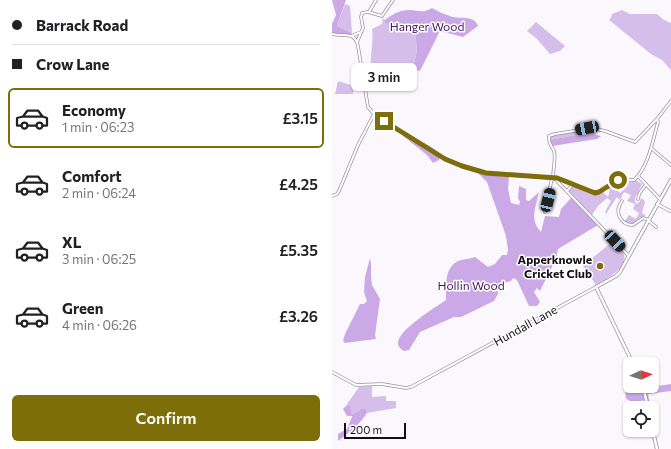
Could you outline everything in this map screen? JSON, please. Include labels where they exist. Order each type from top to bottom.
[{"type":"street","points":[[369,12],[376,0]]},
{"type":"street","points":[[357,42],[363,27],[361,15],[364,12],[369,12],[380,16],[383,15],[393,0]]},
{"type":"street","points":[[332,34],[351,36],[361,32]]},
{"type":"street","points":[[351,36],[357,42],[367,102],[374,114],[442,157],[462,166],[486,173],[561,179],[597,193],[620,179],[632,180],[638,176],[651,148],[658,122],[657,119]]},
{"type":"street","points":[[545,212],[554,178],[554,153],[549,141],[550,136],[592,128],[605,130],[636,142],[671,101]]},
{"type":"street","points":[[332,196],[337,194],[358,145],[374,114]]},
{"type":"street","points":[[651,148],[671,166]]},
{"type":"street","points":[[638,176],[660,199]]},
{"type":"street","points":[[554,178],[629,256]]},
{"type":"street","name":"Hundall Lane","points":[[332,372],[356,385],[382,384],[406,388],[411,387],[596,287],[618,274],[671,180]]},
{"type":"street","points":[[567,191],[573,184]]},
{"type":"street","points":[[638,199],[639,194],[646,184]]},
{"type":"street","points":[[621,203],[618,207],[618,213],[621,219],[627,224],[633,225],[643,218],[648,220],[656,227]]},
{"type":"street","points":[[657,204],[670,211]]},
{"type":"street","points":[[596,287],[630,357]]},
{"type":"street","points":[[654,437],[657,449]]},
{"type":"shaded area","points":[[345,4],[350,6],[352,33],[337,25]]},
{"type":"shaded area","points":[[622,10],[630,14],[657,14],[664,20],[671,23],[671,70],[662,60],[651,54],[609,20],[612,14]]},
{"type":"shaded area","points":[[383,18],[385,23],[388,24],[399,22],[415,32],[417,50],[413,69],[371,66],[373,38],[372,29],[382,24]]},
{"type":"shaded area","points":[[536,22],[565,46],[560,51],[550,54],[537,39],[527,31]]},
{"type":"shaded area","points":[[338,81],[354,86],[353,94],[335,94]]},
{"type":"shaded area","points":[[590,129],[598,130],[595,135],[571,136],[550,140],[550,137],[554,135]]},
{"type":"shaded area","points":[[620,180],[632,182],[636,180],[642,184],[635,198],[635,202],[637,204],[641,198],[644,200],[645,202],[642,213],[646,215],[639,218],[634,223],[628,223],[625,221],[629,215],[636,219],[639,213],[633,209],[635,204],[627,201],[631,195],[624,192],[620,200],[617,197],[606,214],[605,212],[611,201],[607,198],[598,206],[592,215],[569,191],[572,187],[579,186],[595,194],[599,194],[602,191],[608,197],[610,190],[608,187],[612,185],[620,193],[626,187]]},
{"type":"shaded area","name":"Apperknowle Cricket Club","points":[[613,241],[624,254],[623,264],[620,269],[610,277],[596,285],[583,266]]},
{"type":"shaded area","points":[[372,386],[372,397],[386,396],[386,401],[396,401],[396,408],[367,413],[366,409],[352,416],[350,406],[345,407],[359,387]]},
{"type":"green space","points":[[332,0],[346,0],[337,25],[352,33],[351,35],[332,33],[332,23],[336,15]]},
{"type":"green space","name":"Hanger Wood","points":[[432,8],[454,17],[473,20],[478,26],[463,37],[440,31],[420,71],[413,69],[417,50],[415,32],[399,22],[388,24],[385,23],[385,20],[394,14],[403,11],[423,11]]},
{"type":"green space","points":[[593,134],[601,136],[597,139],[552,146],[550,140],[571,136]]},
{"type":"green space","points":[[404,135],[440,157],[439,160],[433,163],[427,155],[403,136]]},
{"type":"green space","name":"Hollin Wood","points":[[478,173],[509,177],[508,189],[511,203],[519,205],[519,186],[526,189],[526,200],[529,201],[539,192],[534,218],[537,227],[541,232],[545,216],[559,217],[561,209],[571,198],[598,225],[558,249],[556,259],[540,291],[537,288],[534,292],[540,302],[537,306],[529,306],[517,280],[513,278],[511,281],[497,285],[498,294],[494,301],[461,317],[454,317],[420,332],[409,350],[404,351],[398,344],[403,333],[410,326],[446,300],[447,278],[453,264],[460,260],[475,257],[488,267],[495,264],[502,255],[507,255],[508,250],[506,236],[487,182]]},
{"type":"green space","points":[[370,258],[372,285],[380,299],[375,335],[376,339],[345,343],[343,341],[345,334],[360,304],[364,304],[367,301],[364,292],[365,277]]},
{"type":"green space","points":[[671,384],[671,391],[659,393],[659,386]]},
{"type":"green space","points":[[625,393],[656,393],[648,394],[650,401],[631,401],[626,399]]},
{"type":"green space","points":[[350,405],[352,415],[362,409],[366,409],[367,413],[354,428],[338,441],[338,434],[347,429],[352,417],[347,416],[343,409]]},
{"type":"place","name":"Apperknowle Cricket Club","points":[[600,266]]},
{"type":"route","points":[[384,121],[445,159],[479,172],[557,178],[595,193],[618,180]]}]
